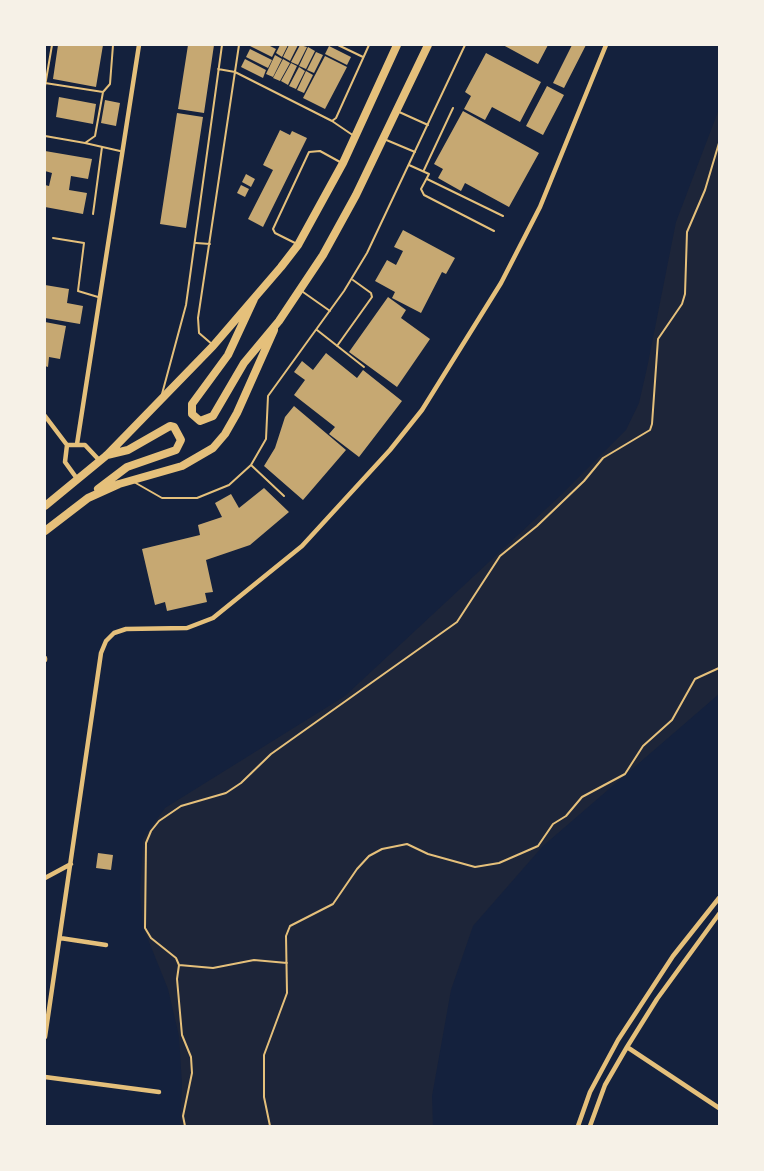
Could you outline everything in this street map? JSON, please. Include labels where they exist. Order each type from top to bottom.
[{"type":"main road","points":[[45,506],[107,455],[213,346],[298,245],[343,163],[397,45]]},
{"type":"main road","points":[[254,299],[228,354],[192,404],[191,409],[195,418],[205,421],[213,416],[243,363],[279,321],[300,290],[356,195],[428,45]]},
{"type":"main road","points":[[88,498],[131,480],[182,466],[213,448],[225,434],[237,413],[279,321]]},
{"type":"main road","points":[[45,531],[127,467],[176,450],[181,440],[177,430],[170,426],[128,450],[107,455]]},
{"type":"street","points":[[77,444],[139,45]]},
{"type":"street","points":[[45,1037],[101,653],[106,641],[114,633],[126,629],[187,628],[213,618],[302,546],[390,450],[429,400],[501,283],[540,207],[606,45]]},
{"type":"street","points":[[45,416],[67,445]]},
{"type":"street","points":[[67,445],[85,445],[100,461]]},
{"type":"street","points":[[67,445],[65,462],[78,480]]},
{"type":"street","points":[[45,878],[71,864]]},
{"type":"street","points":[[578,1126],[590,1092],[618,1040],[672,956],[719,898]]},
{"type":"street","points":[[590,1126],[605,1085],[627,1047],[657,999],[719,914]]},
{"type":"street","points":[[60,938],[106,945]]},
{"type":"street","points":[[627,1047],[719,1108]]},
{"type":"street","points":[[45,1077],[159,1092]]},
{"type":"lane","points":[[52,45],[45,84],[103,92]]},
{"type":"lane","points":[[85,143],[97,131],[103,92],[110,84],[113,45]]},
{"type":"lane","points":[[160,400],[182,325],[196,243],[222,45]]},
{"type":"lane","points":[[213,346],[200,333],[197,326],[239,45]]},
{"type":"lane","points":[[338,45],[363,57]]},
{"type":"lane","points":[[332,121],[336,117],[369,45]]},
{"type":"lane","points":[[131,480],[162,498],[185,500],[218,491],[241,476],[251,465],[266,439],[268,396],[352,279],[391,205],[465,45]]},
{"type":"lane","points":[[218,69],[235,72],[332,121],[354,136]]},
{"type":"lane","points":[[424,171],[453,108]]},
{"type":"lane","points":[[397,111],[428,125]]},
{"type":"lane","points":[[45,136],[123,152]]},
{"type":"lane","points":[[384,138],[415,152]]},
{"type":"lane","points":[[93,214],[102,147]]},
{"type":"lane","points":[[298,245],[275,233],[273,229],[309,152],[320,151],[343,163]]},
{"type":"lane","points":[[409,165],[429,174],[422,189],[424,195],[494,231]]},
{"type":"lane","points":[[427,179],[503,216]]},
{"type":"lane","points":[[53,238],[84,243],[78,291],[101,298]]},
{"type":"lane","points":[[196,243],[210,244]]},
{"type":"lane","points":[[337,346],[372,297],[371,293],[352,279]]},
{"type":"lane","points":[[300,290],[330,311]]},
{"type":"lane","points":[[316,330],[364,367]]},
{"type":"lane","points":[[45,427],[50,423]]},
{"type":"lane","points":[[251,465],[284,496]]},
{"type":"path","points":[[185,1126],[183,1116],[192,1073],[191,1057],[182,1035],[177,979],[179,965],[176,958],[150,938],[145,928],[146,843],[159,821],[181,806],[226,793],[241,783],[271,754],[457,622],[485,575],[500,556],[553,511],[603,458],[650,430],[658,339],[682,303],[685,294],[687,232],[705,190],[719,143]]},
{"type":"path","points":[[270,1126],[264,1097],[264,1055],[287,993],[286,936],[290,926],[333,904],[357,869],[369,856],[382,849],[407,844],[428,854],[475,867],[499,863],[538,846],[553,824],[566,816],[582,797],[625,774],[643,746],[672,720],[695,679],[719,668]]},
{"type":"path","points":[[179,965],[213,968],[254,960],[286,963]]},
{"type":"shaded area","points":[[719,109],[719,694],[543,846],[473,926],[451,990],[432,1096],[433,1126],[180,1126],[182,1085],[179,1036],[168,989],[143,927],[140,893],[143,839],[165,808],[345,696],[561,495],[626,430],[639,403],[676,222]]},
{"type":"building","points":[[58,45],[103,45],[96,87],[53,79]]},
{"type":"building","points":[[188,45],[214,45],[204,113],[178,109]]},
{"type":"building","points":[[248,45],[268,45],[276,49],[272,57]]},
{"type":"building","points":[[280,45],[288,45],[282,57],[276,53]]},
{"type":"building","points":[[289,45],[298,45],[290,61],[283,57]]},
{"type":"building","points":[[300,45],[307,47],[298,65],[291,62]]},
{"type":"building","points":[[503,45],[548,45],[538,64]]},
{"type":"building","points":[[572,45],[586,45],[564,88],[553,83]]},
{"type":"building","points":[[329,46],[351,57],[347,65],[325,54]]},
{"type":"building","points":[[308,47],[315,51],[306,69],[299,66]]},
{"type":"building","points":[[250,49],[272,60],[268,68],[246,57]]},
{"type":"building","points":[[316,52],[323,55],[314,73],[307,70]]},
{"type":"building","points":[[486,53],[541,82],[520,122],[492,107],[485,120],[464,109],[471,96],[465,92]]},
{"type":"building","points":[[275,55],[282,59],[273,77],[266,74]]},
{"type":"building","points":[[325,56],[347,67],[325,109],[303,98]]},
{"type":"building","points":[[245,59],[266,70],[263,78],[241,67]]},
{"type":"building","points":[[283,59],[290,63],[280,81],[273,78]]},
{"type":"building","points":[[291,63],[297,66],[288,85],[281,81]]},
{"type":"building","points":[[299,67],[305,71],[296,89],[289,86]]},
{"type":"building","points":[[306,71],[313,75],[304,93],[297,90]]},
{"type":"building","points":[[547,86],[564,95],[543,135],[526,126]]},
{"type":"building","points":[[59,97],[96,104],[93,124],[56,117]]},
{"type":"building","points":[[105,100],[120,103],[116,126],[101,123]]},
{"type":"building","points":[[463,111],[539,153],[509,207],[465,183],[461,191],[438,178],[443,169],[434,164]]},
{"type":"building","points":[[177,113],[203,117],[186,228],[160,224]]},
{"type":"building","points":[[280,130],[290,135],[292,131],[307,138],[263,227],[248,219],[273,170],[263,165]]},
{"type":"building","points":[[45,151],[92,159],[88,179],[71,176],[69,190],[87,193],[83,214],[45,207],[45,185],[49,186],[52,173],[45,171]]},
{"type":"building","points":[[246,174],[255,179],[251,187],[242,182]]},
{"type":"building","points":[[241,185],[249,189],[245,197],[237,193]]},
{"type":"building","points":[[403,230],[455,258],[446,274],[442,272],[421,313],[392,298],[395,292],[375,281],[387,260],[396,265],[403,251],[394,247]]},
{"type":"building","points":[[45,285],[69,289],[67,303],[83,306],[80,324],[45,318]]},
{"type":"building","points":[[388,297],[406,310],[401,318],[430,339],[397,387],[349,352]]},
{"type":"building","points":[[45,322],[66,326],[60,359],[49,357],[48,367],[45,366]]},
{"type":"building","points":[[326,353],[357,378],[363,370],[402,401],[359,457],[329,434],[335,427],[294,395],[305,380],[294,372],[302,361],[313,370]]},
{"type":"building","points":[[294,406],[346,450],[303,500],[264,466],[275,448],[285,417]]},
{"type":"building","points":[[264,488],[289,512],[250,545],[206,560],[213,592],[205,593],[207,602],[167,611],[165,602],[155,605],[142,549],[200,535],[198,525],[222,517],[215,503],[231,494],[239,508]]},
{"type":"building","points":[[98,853],[113,855],[111,870],[96,868]]}]
